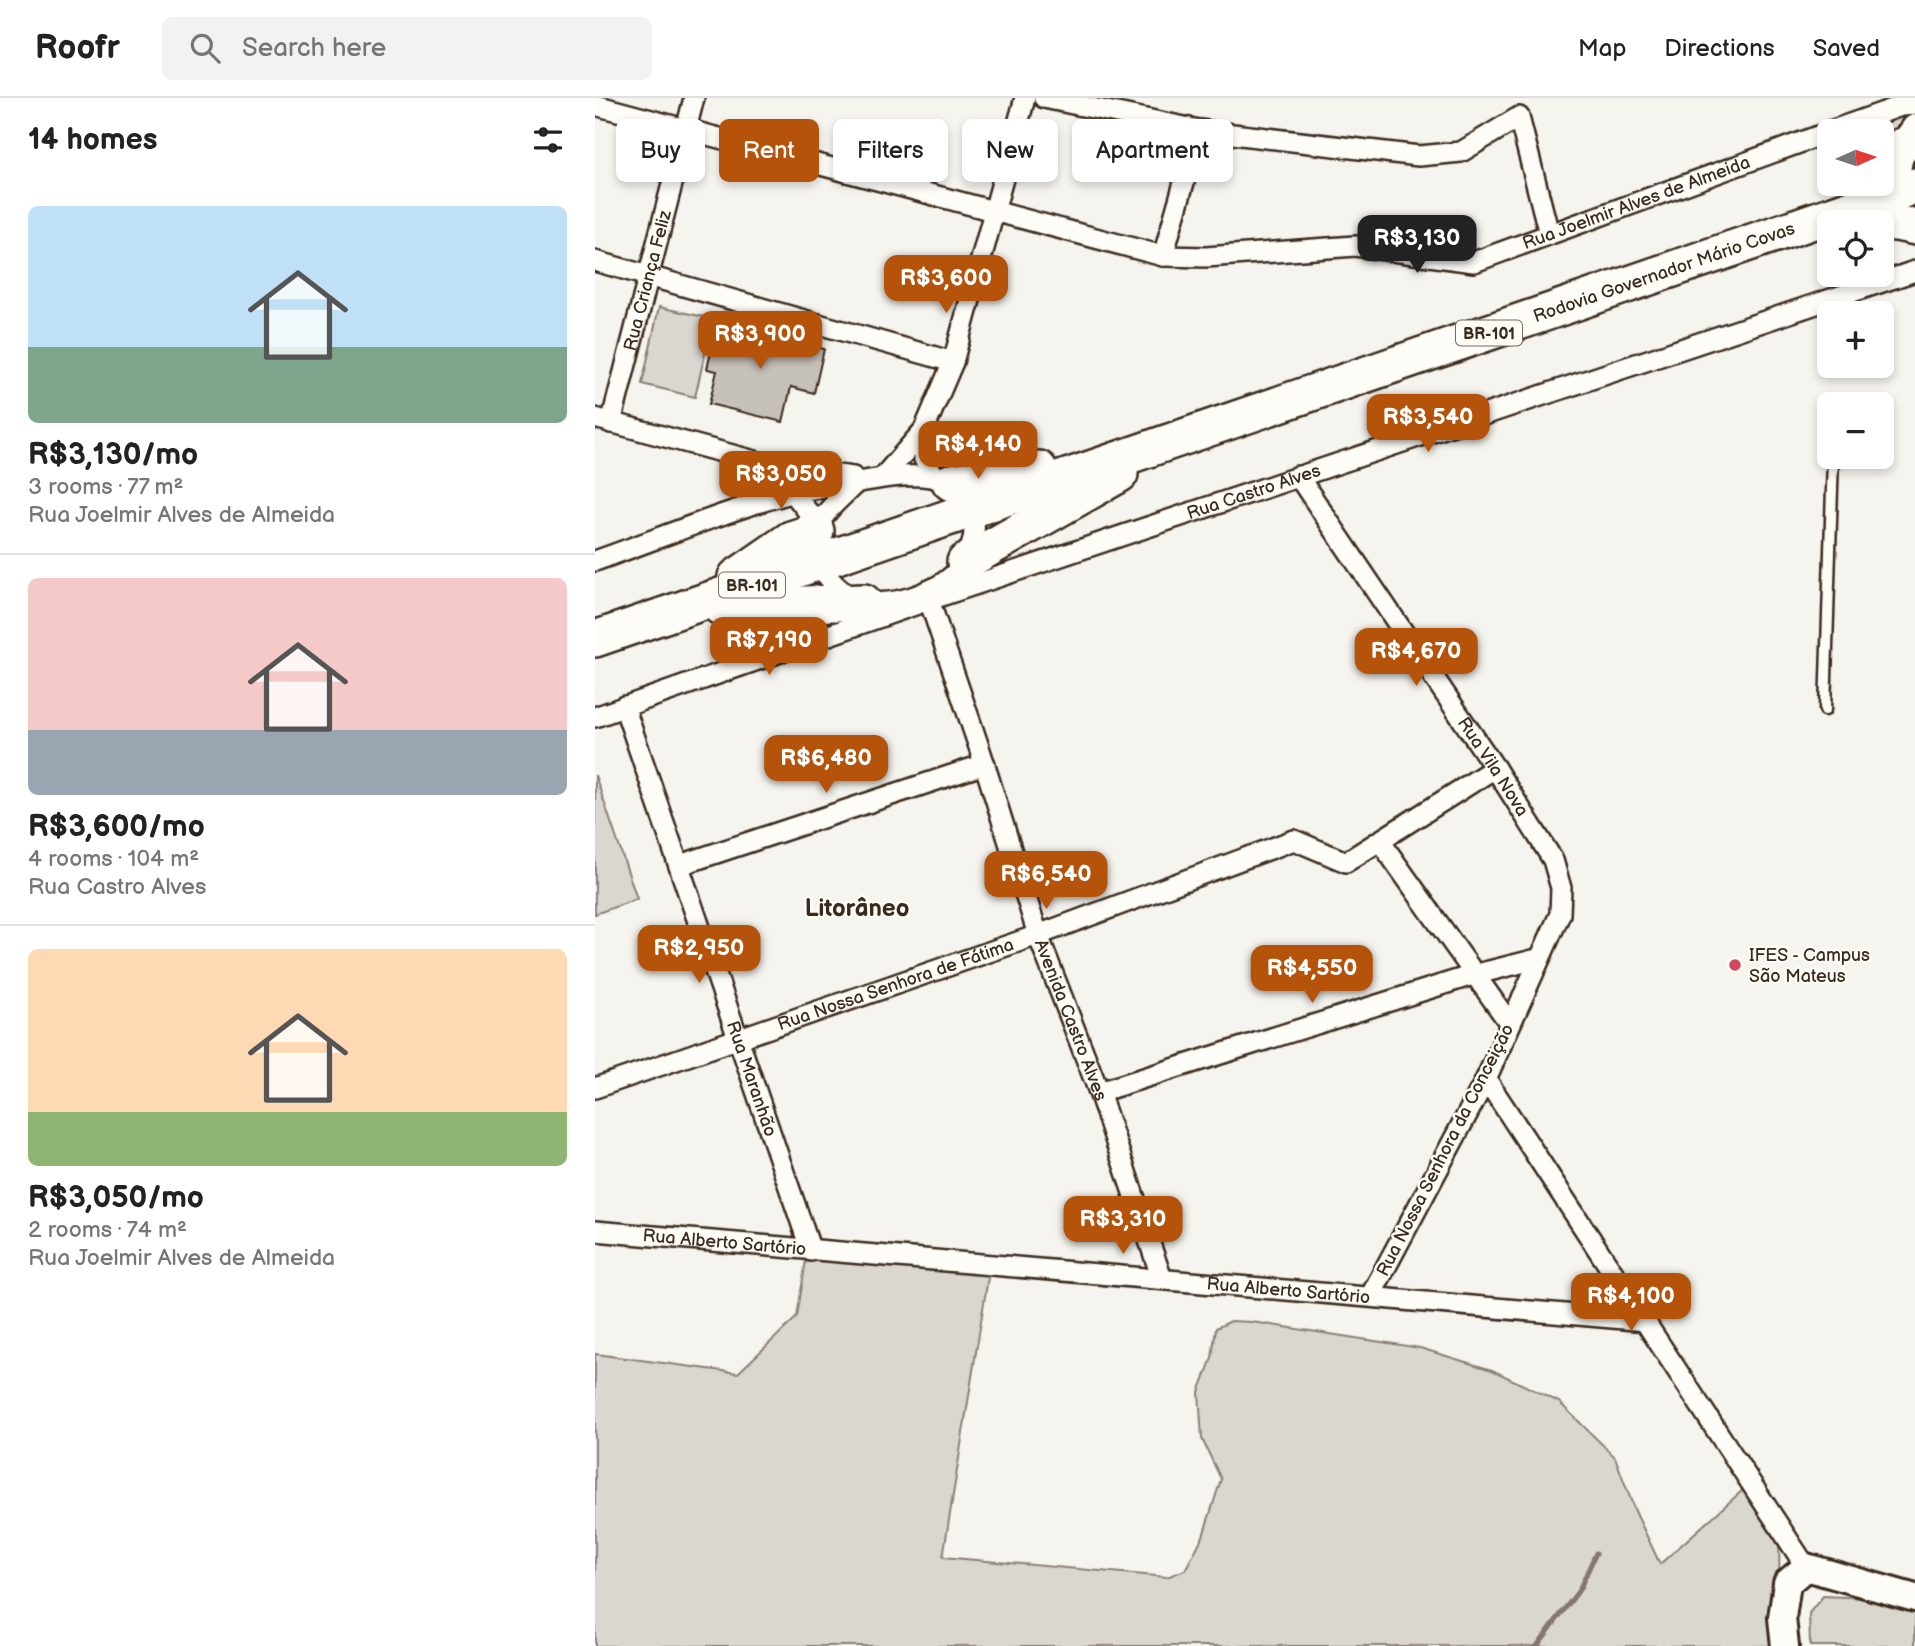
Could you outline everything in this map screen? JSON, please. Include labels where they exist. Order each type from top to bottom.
[{"type":"highway","name":"Rodovia Governador Mário Covas","points":[[1852,210],[1906,192]]},
{"type":"highway","points":[[1836,210],[1853,196]]},
{"type":"highway","name":"Rodovia Governador Mário Covas","points":[[595,639],[685,608],[819,538],[974,509],[1817,222]]},
{"type":"highway","points":[[944,480],[1152,447]]},
{"type":"highway","points":[[965,562],[1112,480],[1152,447]]},
{"type":"highway","points":[[685,608],[864,602]]},
{"type":"main road","points":[[1785,1646],[1782,1618],[1787,1583],[1806,1567],[1915,1598]]},
{"type":"street","name":"Rua Criança Feliz","points":[[688,119],[694,98]]},
{"type":"street","points":[[776,467],[792,493],[809,513],[844,592],[864,602],[927,596],[965,562],[971,545],[974,509],[924,460],[924,430],[954,362],[997,211],[1025,98]]},
{"type":"street","points":[[1044,98],[1146,119]]},
{"type":"street","name":"Rua Joelmir Alves de Almeida","points":[[595,105],[650,119]]},
{"type":"street","name":"Rua Joelmir Alves de Almeida","points":[[1865,119],[1901,106],[1915,105]]},
{"type":"street","points":[[1233,134],[1419,156],[1461,152],[1519,117],[1549,234]]},
{"type":"street","name":"Rua Joelmir Alves de Almeida","points":[[705,133],[1163,256],[1206,257],[1355,246],[1473,262],[1817,137]]},
{"type":"street","name":"Rua Criança Feliz","points":[[603,420],[672,182]]},
{"type":"street","points":[[1163,256],[1184,182]]},
{"type":"street","points":[[595,261],[954,362]]},
{"type":"street","name":"Rua Castro Alves","points":[[595,717],[927,596],[1915,271]]},
{"type":"street","points":[[603,420],[776,467],[869,480],[944,480]]},
{"type":"street","points":[[595,561],[792,493],[869,480],[924,430]]},
{"type":"street","name":"Rua Vila Nova","points":[[1298,476],[1495,768],[1553,860],[1561,888]]},
{"type":"street","name":"Rodovia Governador Mário Covas","points":[[819,538],[869,480]]},
{"type":"street","name":"Avenida Castro Alves","points":[[927,596],[985,764],[1038,935],[1099,1093],[1162,1279]]},
{"type":"street","name":"Rua Maranhão","points":[[624,706],[811,1251]]},
{"type":"street","points":[[680,865],[985,764]]},
{"type":"street","name":"Rua Nossa Senhora de Fátima","points":[[595,1088],[1038,935],[1294,840],[1346,862],[1495,768]]},
{"type":"street","points":[[1380,841],[1510,1024]]},
{"type":"street","name":"Rua Nossa Senhora da Conceição","points":[[1371,1295],[1486,1079],[1560,914],[1561,888]]},
{"type":"street","points":[[1099,1093],[1473,975],[1538,959]]},
{"type":"street","points":[[1486,1079],[1806,1567]]},
{"type":"street","name":"Rua Alberto Sartório","points":[[595,1231],[811,1251],[1371,1295],[1647,1321]]},
{"type":"lane","points":[[1825,709],[1833,469]]},
{"type":"shaded area","points":[[1915,111],[1894,141],[1894,119],[1892,119]]},
{"type":"shaded area","points":[[659,307],[713,319],[695,397],[642,384]]},
{"type":"shaded area","points":[[595,775],[637,899],[595,914]]},
{"type":"shaded area","points":[[808,1247],[991,1259],[943,1557],[1167,1577],[1185,1570],[1203,1536],[1221,1479],[1202,1439],[1199,1392],[1212,1358],[1216,1328],[1231,1321],[1252,1322],[1420,1348],[1492,1370],[1559,1402],[1615,1457],[1635,1511],[1660,1564],[1754,1480],[1779,1521],[1780,1646],[595,1646],[595,1354],[738,1373],[797,1317]]},
{"type":"shaded area","points":[[1823,1596],[1915,1600],[1915,1646],[1810,1646],[1809,1613]]},
{"type":"building","points":[[718,323],[824,349],[814,393],[791,387],[783,422],[709,404],[717,371],[707,369]]},
{"type":"waterway","points":[[1537,1646],[1579,1590],[1596,1553]]},
{"type":"place","name":"IFES - Campus São Mateus","points":[[1735,965]]},
{"type":"district","name":"Litorâneo","points":[[857,908]]}]
